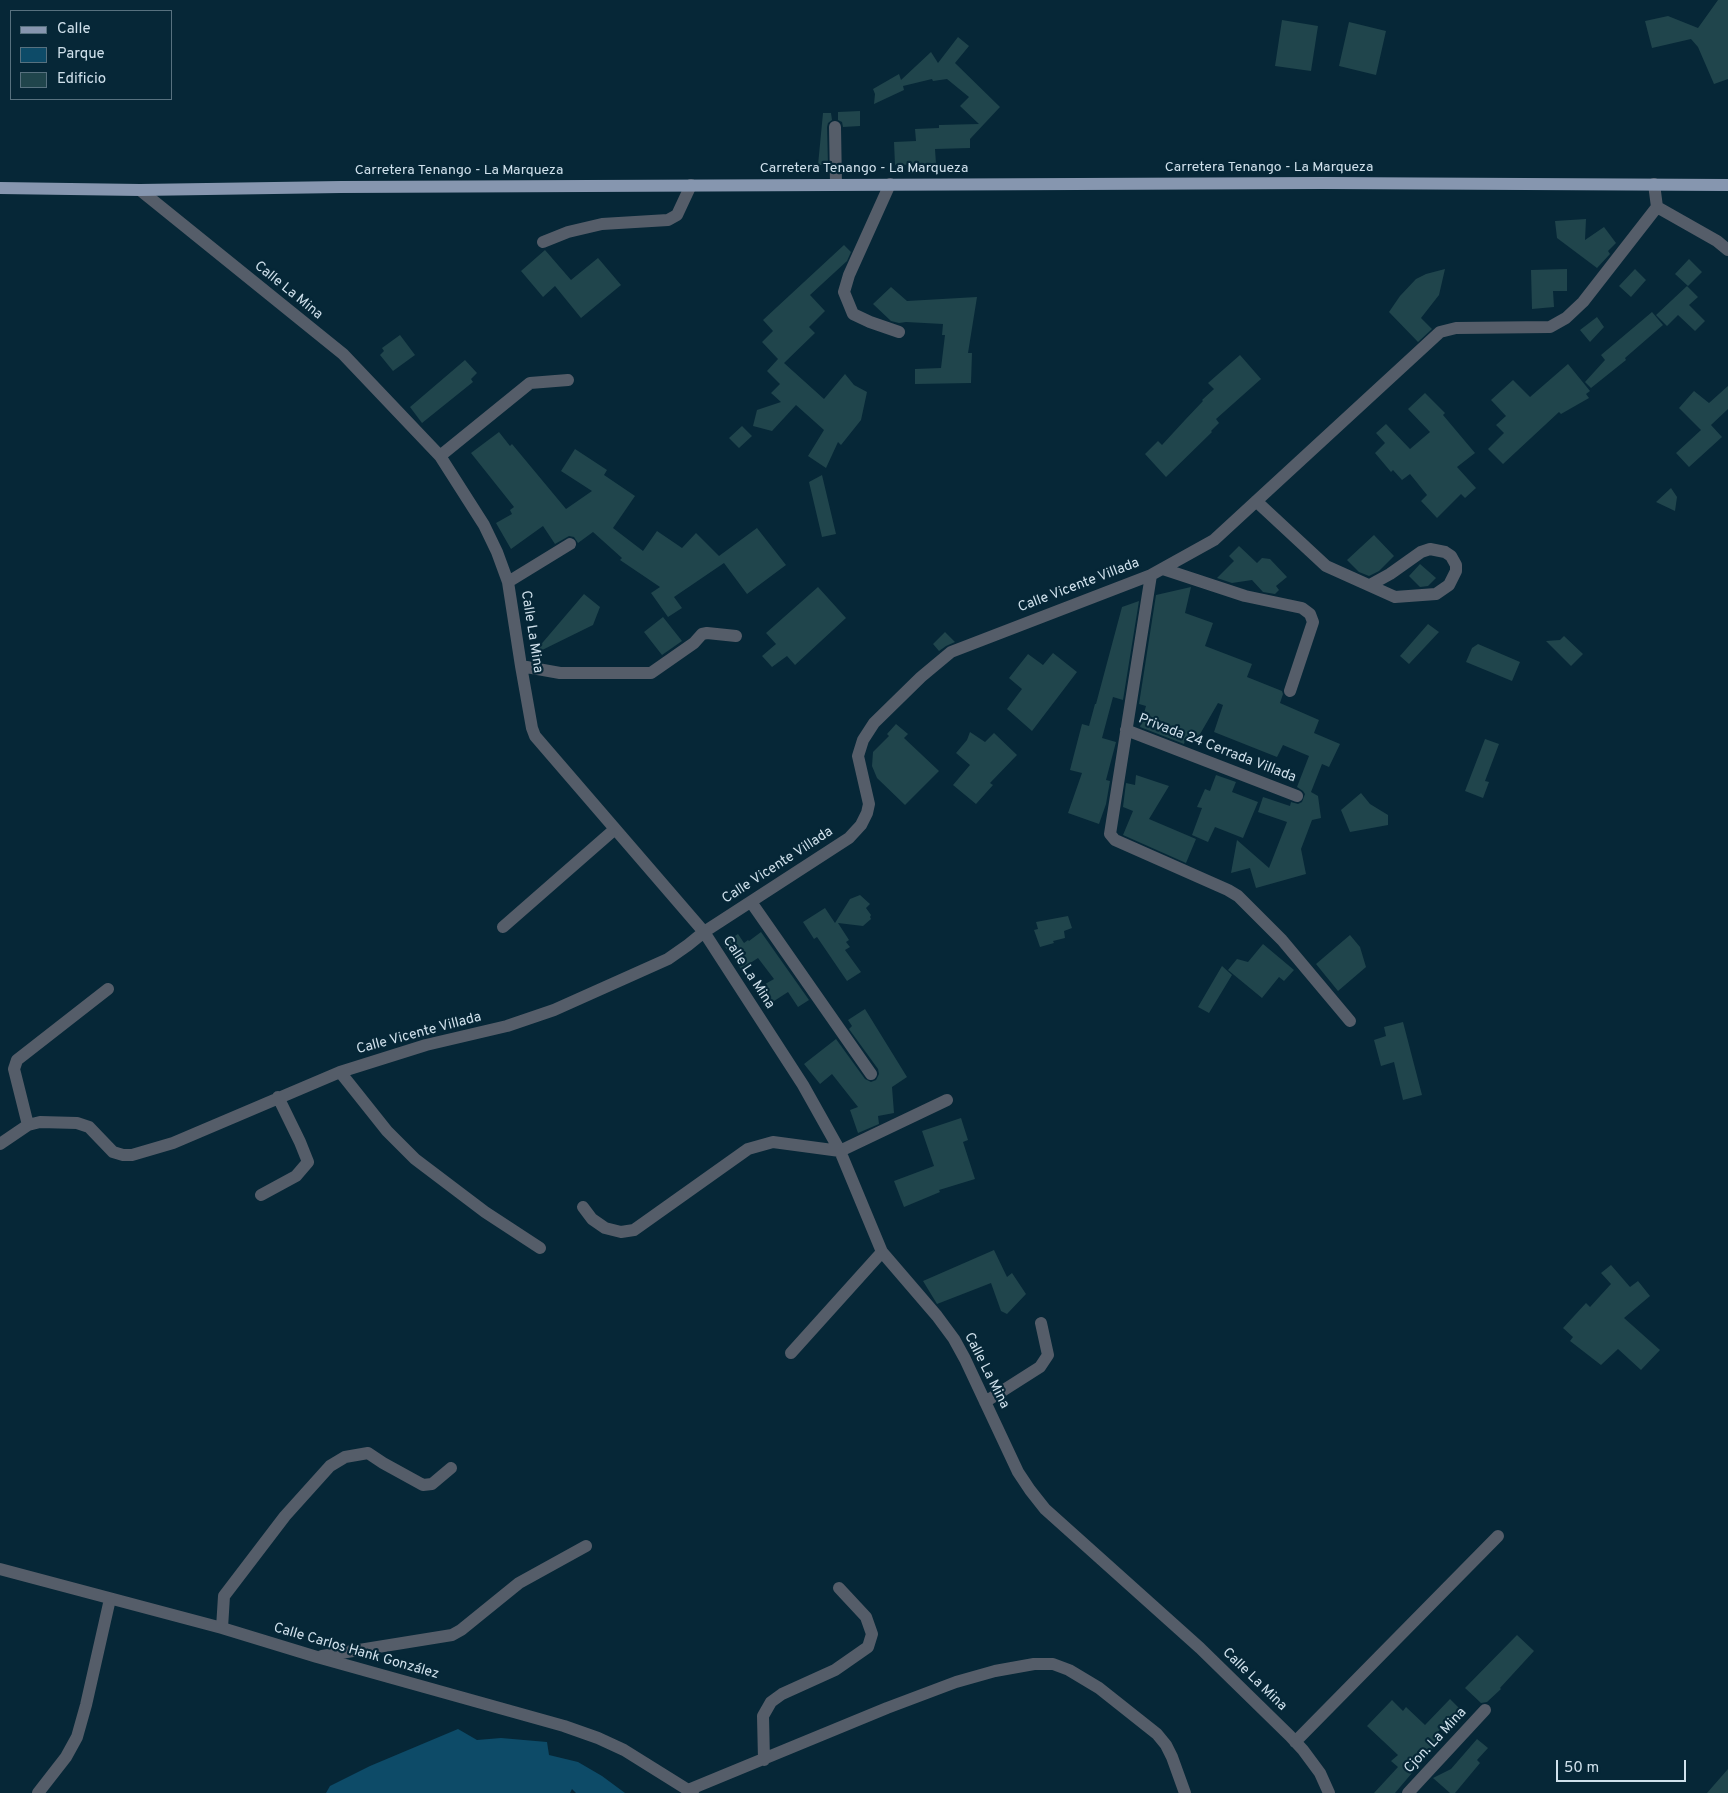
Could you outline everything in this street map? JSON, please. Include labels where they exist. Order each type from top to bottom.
[{"type":"main road","name":"Carretera Tenango - La Marqueza","points":[[0,188],[140,190],[836,184],[1322,183],[1728,185]]},
{"type":"street","points":[[835,126],[836,184]]},
{"type":"street","points":[[890,184],[844,292],[853,314],[899,332]]},
{"type":"street","points":[[1654,184],[1657,207],[1717,241],[1728,250]]},
{"type":"street","points":[[543,242],[568,232],[602,224],[668,220],[677,215],[691,185]]},
{"type":"street","name":"Calle La Mina","points":[[140,190],[343,354],[440,456],[484,525],[497,552],[508,582],[521,666],[535,736],[704,932],[803,1085],[840,1151],[882,1252],[937,1316],[954,1339],[1018,1472],[1045,1508],[1200,1648],[1295,1742],[1320,1773],[1329,1793]]},
{"type":"street","name":"Calle Vicente Villada","points":[[0,1144],[28,1125],[40,1122],[77,1123],[89,1127],[113,1152],[132,1155],[173,1143],[340,1072],[426,1046],[507,1026],[554,1010],[668,959],[704,932],[849,838],[861,825],[869,804],[858,756],[863,740],[874,723],[920,677],[951,652],[1157,572],[1214,540],[1440,332],[1456,328],[1550,327],[1566,318],[1583,302],[1657,207]]},
{"type":"street","points":[[440,456],[530,383],[568,380]]},
{"type":"street","points":[[1256,501],[1326,566],[1396,597],[1436,594],[1449,584],[1453,578],[1456,564],[1451,556],[1445,552],[1430,549],[1421,552],[1390,574],[1370,585]]},
{"type":"street","points":[[508,582],[570,544]]},
{"type":"street","points":[[1290,691],[1313,622],[1310,614],[1302,608],[1244,596],[1157,572],[1126,730],[1111,826],[1112,838],[1238,896],[1282,940],[1350,1021]]},
{"type":"street","points":[[521,666],[560,672],[651,673],[694,643],[702,634],[736,636]]},
{"type":"street","name":"Privada 24 Cerrada Villada","points":[[1126,730],[1297,796]]},
{"type":"street","points":[[502,927],[615,829]]},
{"type":"street","points":[[751,902],[871,1074]]},
{"type":"street","points":[[28,1125],[14,1069],[17,1060],[108,989]]},
{"type":"street","points":[[340,1072],[387,1130],[415,1159],[484,1212],[540,1248]]},
{"type":"street","points":[[261,1195],[296,1176],[308,1162],[278,1097]]},
{"type":"street","points":[[583,1207],[592,1219],[605,1228],[620,1232],[634,1230],[748,1149],[773,1142],[840,1151],[947,1100]]},
{"type":"street","points":[[790,1353],[882,1252]]},
{"type":"street","points":[[985,1402],[1040,1367],[1048,1355],[1041,1323]]},
{"type":"street","points":[[222,1628],[224,1596],[285,1516],[330,1466],[345,1457],[368,1453],[423,1485],[432,1484],[451,1468]]},
{"type":"street","points":[[1295,1742],[1498,1536]]},
{"type":"street","points":[[317,1657],[452,1635],[461,1630],[519,1583],[586,1546]]},
{"type":"street","name":"Calle Carlos Hank González","points":[[0,1569],[222,1628],[317,1657],[564,1726],[624,1750],[690,1792]]},
{"type":"street","points":[[764,1760],[763,1716],[771,1702],[782,1694],[835,1670],[868,1647],[872,1634],[866,1617],[839,1588]]},
{"type":"street","points":[[38,1793],[66,1757],[77,1737],[110,1599]]},
{"type":"street","points":[[690,1792],[887,1708],[956,1682],[995,1671],[1034,1664],[1052,1664],[1069,1670],[1099,1688],[1157,1734],[1172,1756],[1185,1793]]},
{"type":"street","name":"Cjon. La Mina","points":[[1408,1793],[1485,1710]]},
{"type":"green space","points":[[458,1729],[477,1740],[501,1738],[547,1742],[549,1755],[578,1762],[602,1776],[625,1793],[576,1793],[572,1789],[570,1793],[326,1793],[330,1786],[370,1766]]},
{"type":"building","points":[[1718,0],[1728,0],[1728,79],[1714,84],[1698,47],[1691,39],[1652,48],[1645,21],[1668,16],[1698,28]]},
{"type":"building","points":[[1282,20],[1318,26],[1311,71],[1275,66]]},
{"type":"building","points":[[1349,22],[1386,31],[1376,75],[1339,66]]},
{"type":"building","points":[[958,37],[969,46],[955,63],[1000,107],[970,139],[970,148],[935,149],[936,164],[895,165],[894,142],[916,141],[915,129],[939,128],[939,125],[979,124],[960,106],[969,97],[947,79],[933,81],[932,79],[903,86],[904,90],[874,104],[875,94],[873,89],[899,74],[901,80],[931,52],[938,63]]},
{"type":"building","points":[[860,111],[860,126],[843,127],[842,122],[838,120],[838,112]]},
{"type":"building","points":[[823,113],[831,113],[832,120],[828,123],[827,127],[828,165],[818,165]]},
{"type":"building","points":[[1586,219],[1585,240],[1604,227],[1616,243],[1608,251],[1610,254],[1597,268],[1557,238],[1555,221]]},
{"type":"building","points":[[844,245],[851,252],[847,261],[810,295],[825,311],[809,327],[815,333],[784,363],[824,399],[845,374],[854,385],[867,392],[861,420],[841,445],[838,442],[826,468],[808,456],[824,430],[796,405],[772,431],[753,426],[757,410],[781,402],[771,393],[780,384],[767,371],[778,359],[762,342],[773,331],[763,320]]},
{"type":"building","points":[[545,250],[571,280],[598,258],[621,285],[581,318],[555,286],[543,297],[521,271]]},
{"type":"building","points":[[1689,259],[1702,272],[1688,286],[1675,274]]},
{"type":"building","points":[[1445,269],[1439,295],[1421,318],[1432,329],[1418,342],[1389,312],[1400,296],[1416,279]]},
{"type":"building","points":[[1567,269],[1567,291],[1553,291],[1554,307],[1532,309],[1531,270]]},
{"type":"building","points":[[1635,269],[1646,280],[1631,297],[1619,286]]},
{"type":"building","points":[[1687,286],[1698,297],[1689,305],[1705,321],[1695,331],[1678,315],[1667,326],[1656,315]]},
{"type":"building","points":[[891,287],[907,301],[977,297],[968,353],[972,353],[971,383],[915,384],[915,369],[941,368],[945,335],[942,335],[943,324],[899,323],[891,321],[873,304]]},
{"type":"building","points":[[1652,312],[1663,325],[1625,358],[1626,360],[1591,388],[1585,382],[1605,360],[1601,355]]},
{"type":"building","points":[[1597,317],[1604,327],[1590,342],[1580,330]]},
{"type":"building","points":[[400,335],[415,355],[393,371],[380,355],[384,351],[382,348]]},
{"type":"building","points":[[1240,355],[1261,379],[1216,419],[1219,423],[1212,432],[1166,477],[1145,454],[1158,441],[1162,445],[1214,389],[1208,383]]},
{"type":"building","points":[[465,360],[477,373],[471,379],[473,382],[422,423],[410,407]]},
{"type":"building","points":[[1568,364],[1590,391],[1586,394],[1589,398],[1561,414],[1559,412],[1503,464],[1488,449],[1504,433],[1496,425],[1506,416],[1491,400],[1513,380],[1530,397]]},
{"type":"building","points":[[1728,386],[1728,409],[1711,425],[1722,437],[1689,467],[1676,453],[1701,430],[1679,408],[1694,391],[1709,403]]},
{"type":"building","points":[[1425,393],[1445,413],[1443,415],[1475,453],[1457,467],[1476,488],[1465,498],[1461,494],[1437,518],[1421,501],[1427,495],[1410,474],[1402,480],[1393,470],[1391,472],[1375,453],[1385,443],[1376,433],[1386,424],[1410,449],[1430,432],[1408,409]]},
{"type":"building","points":[[742,426],[752,436],[739,448],[729,438]]},
{"type":"building","points":[[499,432],[510,446],[512,444],[566,509],[592,491],[561,471],[575,449],[607,470],[604,475],[635,496],[613,528],[643,551],[657,531],[682,548],[696,533],[719,556],[757,528],[786,565],[747,594],[724,563],[674,597],[682,608],[668,617],[651,593],[660,587],[620,560],[622,558],[593,532],[578,543],[574,537],[569,536],[555,544],[543,526],[511,549],[496,523],[512,514],[510,510],[514,507],[471,453]]},
{"type":"building","points":[[822,475],[836,534],[822,537],[809,482]]},
{"type":"building","points":[[1671,488],[1677,497],[1675,511],[1656,502]]},
{"type":"building","points":[[1374,535],[1394,556],[1379,571],[1369,576],[1359,572],[1347,560]]},
{"type":"building","points":[[1239,546],[1257,563],[1262,558],[1270,559],[1287,577],[1276,586],[1279,590],[1275,594],[1263,592],[1252,580],[1232,583],[1217,578],[1234,561],[1229,556]]},
{"type":"building","points":[[1420,564],[1436,578],[1428,586],[1420,587],[1409,576]]},
{"type":"building","points":[[818,587],[846,618],[795,665],[787,656],[772,667],[762,656],[776,644],[766,633]]},
{"type":"building","points":[[1191,587],[1185,613],[1213,623],[1205,646],[1252,664],[1247,677],[1282,691],[1280,703],[1319,720],[1314,733],[1340,744],[1329,767],[1322,764],[1311,792],[1318,796],[1321,818],[1312,820],[1301,849],[1306,874],[1256,888],[1250,868],[1231,873],[1237,840],[1269,868],[1287,822],[1258,812],[1263,797],[1290,806],[1291,802],[1298,804],[1302,802],[1305,794],[1297,787],[1309,756],[1283,745],[1277,757],[1214,732],[1223,705],[1218,703],[1196,741],[1186,737],[1184,744],[1140,727],[1146,706],[1139,704],[1156,595]]},
{"type":"building","points":[[584,594],[600,607],[593,625],[532,655]]},
{"type":"building","points":[[1139,601],[1123,700],[1113,697],[1102,738],[1116,742],[1106,780],[1110,781],[1106,804],[1099,824],[1068,813],[1082,773],[1070,770],[1082,724],[1089,726],[1122,607]]},
{"type":"building","points":[[663,617],[682,641],[662,655],[644,632]]},
{"type":"building","points":[[1428,624],[1439,632],[1409,664],[1400,656]]},
{"type":"building","points":[[945,632],[955,642],[939,651],[933,644]]},
{"type":"building","points":[[1564,636],[1583,654],[1571,666],[1546,641],[1560,640]]},
{"type":"building","points":[[1478,644],[1520,662],[1512,681],[1466,662],[1472,648]]},
{"type":"building","points":[[1053,653],[1077,672],[1032,731],[1007,709],[1022,689],[1009,678],[1028,654],[1043,665]]},
{"type":"building","points":[[896,724],[908,734],[904,738],[939,771],[905,805],[877,778],[872,766],[873,752],[889,736],[887,734]]},
{"type":"building","points":[[970,732],[985,742],[994,733],[1017,755],[990,783],[993,785],[976,804],[953,785],[970,765],[956,753],[967,740]]},
{"type":"building","points":[[1485,739],[1499,744],[1485,781],[1489,782],[1483,798],[1465,791]]},
{"type":"building","points":[[1136,775],[1169,786],[1149,819],[1196,839],[1186,863],[1123,835],[1133,811],[1123,807],[1126,783],[1135,785]]},
{"type":"building","points":[[1216,775],[1236,782],[1232,792],[1258,802],[1243,838],[1215,827],[1208,842],[1192,835],[1202,808],[1197,807],[1205,789],[1210,791]]},
{"type":"building","points":[[1361,793],[1370,804],[1388,815],[1388,825],[1350,832],[1341,810]]},
{"type":"building","points":[[860,895],[870,904],[866,908],[871,915],[871,919],[863,926],[838,923],[849,940],[846,942],[850,947],[845,950],[861,972],[847,981],[817,937],[814,939],[803,922],[825,908],[835,923],[850,899]]},
{"type":"building","points":[[1068,916],[1072,928],[1064,931],[1065,938],[1040,947],[1034,930],[1038,929],[1036,922]]},
{"type":"building","points":[[761,932],[809,1000],[798,1007],[788,992],[771,1003],[760,987],[774,979],[758,958],[741,969],[723,944],[738,934],[744,943]]},
{"type":"building","points":[[1350,935],[1360,947],[1366,967],[1338,991],[1316,964]]},
{"type":"building","points":[[1263,944],[1294,970],[1284,981],[1279,977],[1262,998],[1228,970],[1237,959],[1248,962]]},
{"type":"building","points":[[1222,966],[1232,975],[1209,1013],[1198,1007]]},
{"type":"building","points":[[865,1009],[907,1077],[892,1087],[894,1113],[878,1116],[879,1124],[858,1133],[850,1110],[858,1107],[832,1074],[820,1084],[804,1064],[836,1039],[865,1079],[871,1082],[876,1080],[879,1074],[878,1069],[849,1029],[852,1026],[848,1020]]},
{"type":"building","points":[[1403,1022],[1422,1095],[1403,1100],[1394,1062],[1381,1066],[1374,1040],[1386,1036],[1384,1027]]},
{"type":"building","points":[[961,1118],[968,1140],[963,1142],[975,1179],[939,1190],[940,1192],[904,1207],[894,1181],[934,1166],[922,1131]]},
{"type":"building","points":[[994,1250],[1007,1277],[1012,1273],[1026,1294],[1007,1314],[1001,1311],[991,1283],[937,1304],[923,1281]]},
{"type":"building","points":[[1611,1265],[1630,1287],[1638,1281],[1650,1296],[1624,1318],[1660,1350],[1641,1370],[1618,1349],[1601,1365],[1570,1341],[1573,1337],[1563,1328],[1586,1303],[1590,1307],[1611,1284],[1601,1273]]},
{"type":"building","points":[[1517,1635],[1534,1651],[1501,1689],[1487,1702],[1481,1703],[1465,1688]]},
{"type":"building","points":[[1450,1699],[1460,1709],[1435,1735],[1440,1740],[1395,1793],[1374,1793],[1398,1767],[1391,1761],[1398,1755],[1367,1726],[1392,1700],[1403,1711],[1406,1707],[1425,1725]]},
{"type":"building","points":[[1477,1739],[1488,1748],[1477,1760],[1480,1763],[1455,1793],[1450,1793],[1433,1778],[1451,1769]]},
{"type":"building","points":[[1728,1769],[1728,1793],[1707,1793]]}]
